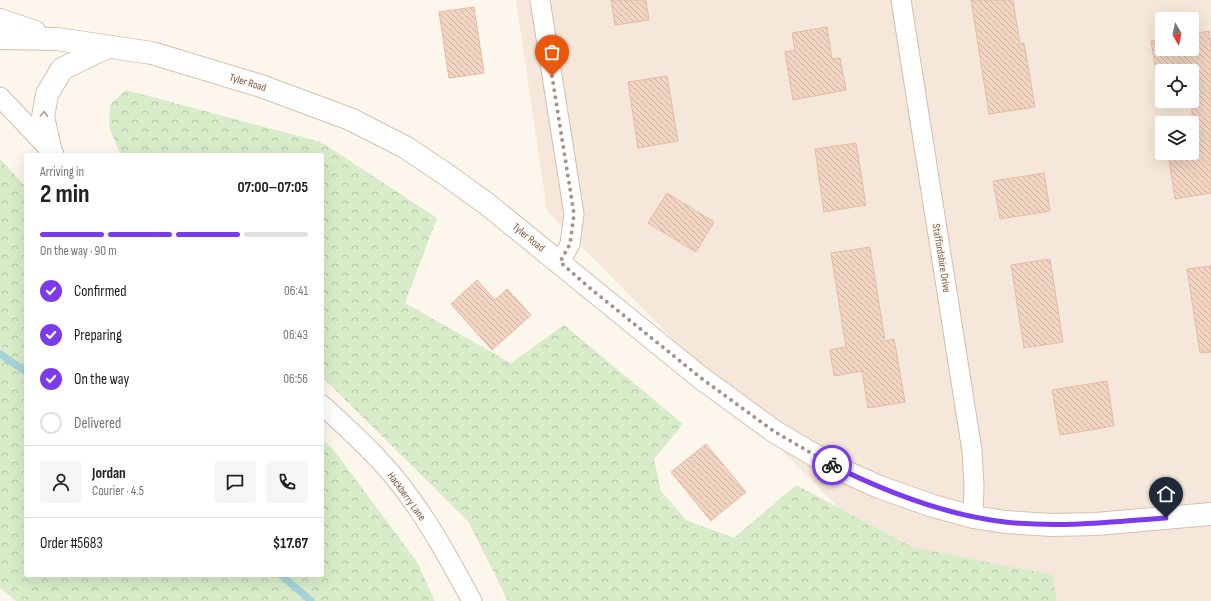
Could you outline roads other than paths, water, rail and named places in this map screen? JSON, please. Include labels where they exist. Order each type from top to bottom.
[{"type":"street","points":[[540,0],[574,214],[570,244],[560,262]]},
{"type":"street","name":"Staffordshire Drive","points":[[901,0],[972,451],[974,486],[973,516]]},
{"type":"street","points":[[0,20],[57,39]]},
{"type":"street","name":"Tyler Road","points":[[0,38],[57,39],[152,53],[261,86],[350,119],[405,147],[487,204],[701,378],[775,432],[833,466],[879,487],[933,506],[1005,522],[1052,525],[1096,524],[1211,514]]},
{"type":"street","points":[[53,153],[43,117],[47,94],[62,69],[107,47]]},
{"type":"street","points":[[0,97],[53,153]]},
{"type":"street","name":"Hackberry Lane","points":[[324,407],[346,426],[382,463],[408,495],[432,530],[472,601]]},
{"type":"waterway","points":[[0,354],[24,371]]},
{"type":"waterway","points":[[283,577],[311,601]]}]
